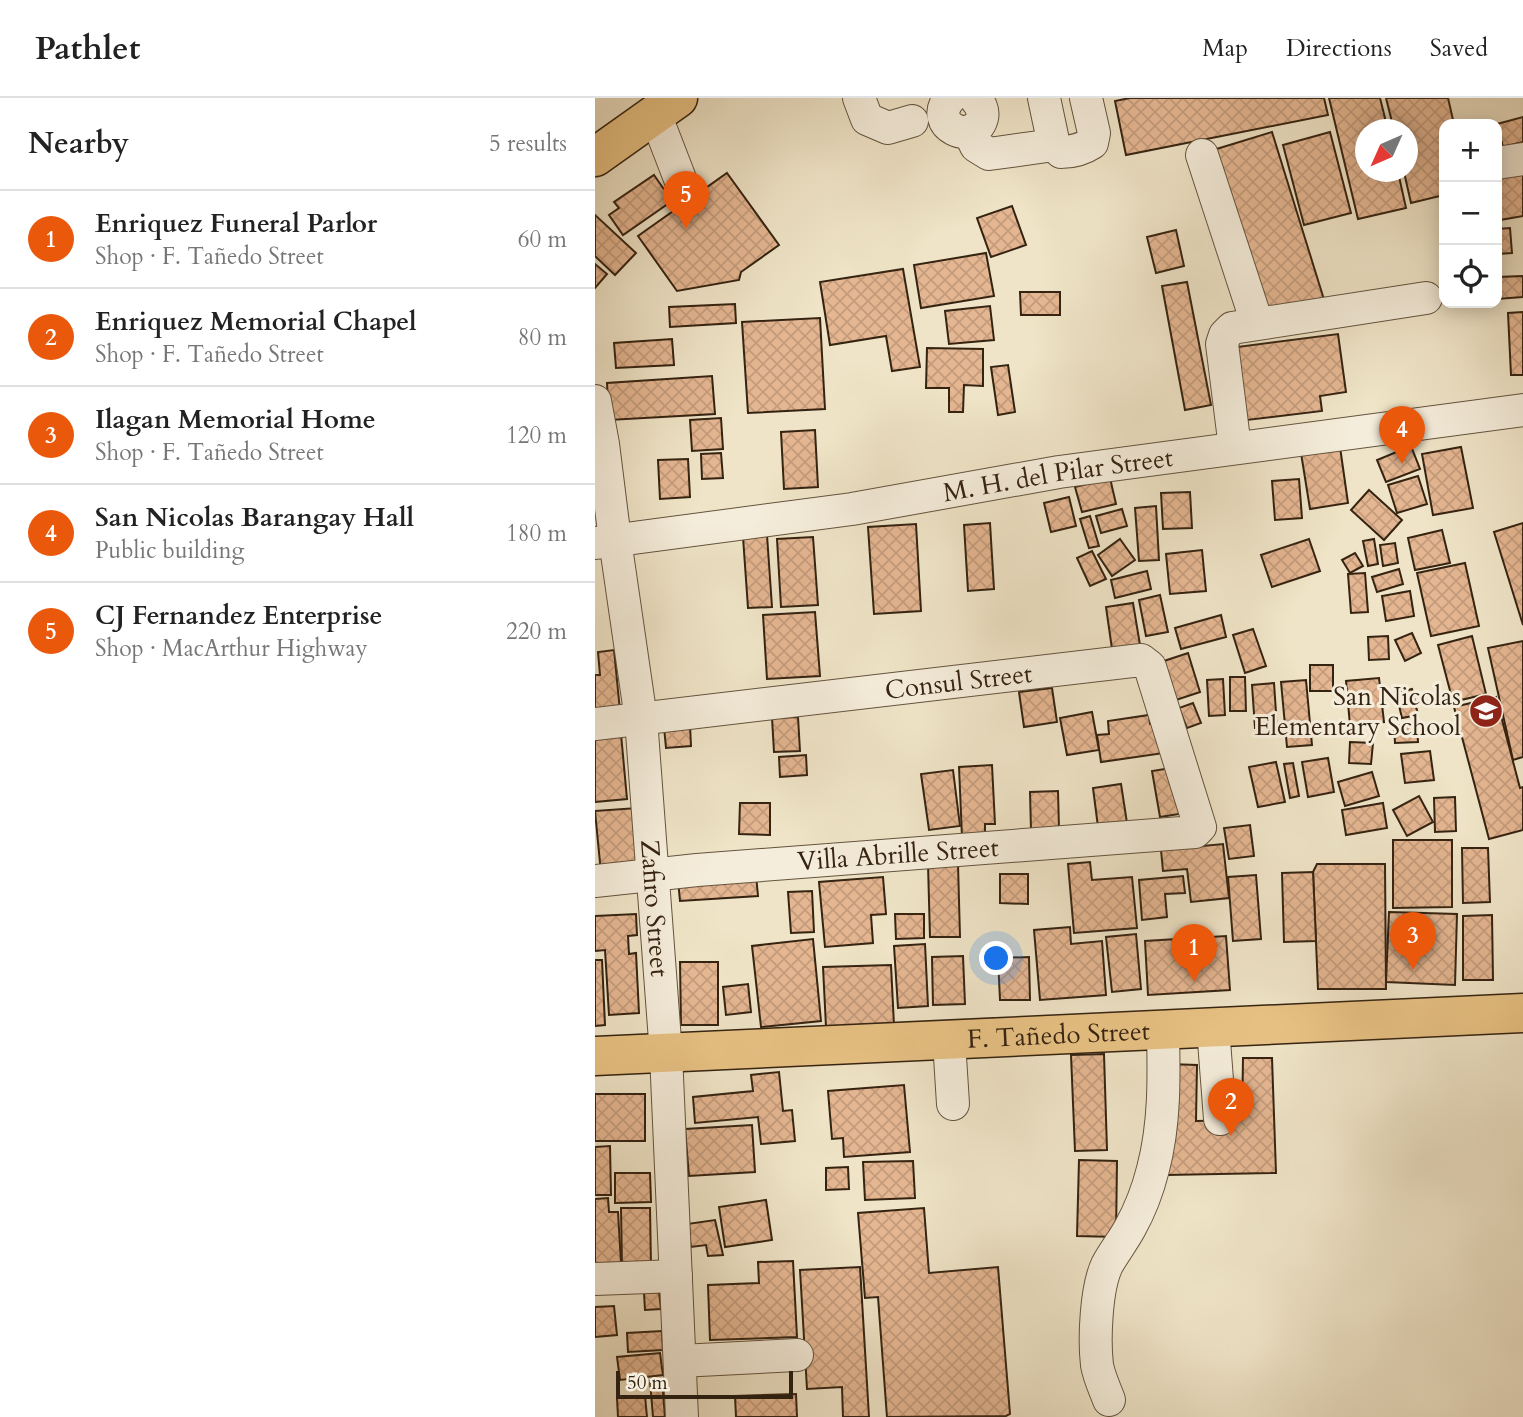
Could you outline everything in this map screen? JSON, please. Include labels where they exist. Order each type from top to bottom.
[{"type":"main road","points":[[595,157],[666,106]]},
{"type":"main road","name":"F. Tañedo Street","points":[[595,1056],[1523,1013]]},
{"type":"street","points":[[859,98],[867,119],[888,128],[910,110],[954,116],[974,128],[982,118],[981,106],[975,98]]},
{"type":"street","points":[[1044,98],[1054,145],[1061,152],[1086,147],[1091,143],[1094,133],[1086,98]]},
{"type":"street","points":[[666,106],[687,197]]},
{"type":"street","points":[[954,116],[976,146],[989,154],[1054,145]]},
{"type":"street","points":[[1202,155],[1257,323]]},
{"type":"street","points":[[1502,162],[1523,159]]},
{"type":"street","points":[[1235,448],[1222,344],[1225,335],[1232,328],[1426,298]]},
{"type":"street","name":"Zafiro Street","points":[[595,401],[603,444],[605,542],[641,719],[666,1054],[682,1417]]},
{"type":"street","name":"M. H. del Pilar Street","points":[[605,542],[852,509],[1059,472],[1523,410]]},
{"type":"street","name":"Consul Street","points":[[595,724],[1141,660],[1150,667],[1200,830]]},
{"type":"street","name":"Villa Abrille Street","points":[[595,881],[697,870],[1200,830]]},
{"type":"street","points":[[1213,1028],[1220,1119]]},
{"type":"street","points":[[1109,1400],[1098,1368],[1096,1349],[1102,1277],[1130,1229],[1145,1196],[1153,1168],[1164,1083],[1163,1031]]},
{"type":"street","points":[[949,1041],[953,1104]]},
{"type":"street","points":[[595,1279],[676,1276]]},
{"type":"street","points":[[680,1361],[797,1354]]},
{"type":"building","points":[[1130,98],[1324,98],[1328,115],[1126,155],[1115,101]]},
{"type":"building","points":[[1329,98],[1380,98],[1385,119],[1355,119],[1355,182],[1400,182],[1406,208],[1358,219]]},
{"type":"building","points":[[1386,98],[1448,98],[1453,119],[1439,119],[1439,196],[1411,203],[1406,182],[1418,182],[1418,119],[1391,119]]},
{"type":"building","points":[[1523,117],[1523,142],[1503,147],[1502,123]]},
{"type":"building","points":[[1272,132],[1326,306],[1260,309],[1210,151]]},
{"type":"building","points":[[1330,132],[1351,213],[1304,225],[1283,145]]},
{"type":"building","points":[[1523,167],[1523,216],[1502,220],[1502,170]]},
{"type":"building","points":[[727,173],[779,245],[741,272],[739,280],[677,291],[638,236]]},
{"type":"building","points":[[654,175],[672,201],[623,235],[609,215],[619,208],[614,202]]},
{"type":"building","points":[[1012,206],[1026,245],[991,257],[977,218]]},
{"type":"building","points":[[595,215],[636,253],[615,275],[595,256]]},
{"type":"building","points":[[1510,228],[1512,253],[1502,254],[1502,229]]},
{"type":"building","points":[[1176,230],[1184,266],[1156,273],[1147,237]]},
{"type":"building","points":[[986,253],[994,296],[921,308],[914,265]]},
{"type":"building","points":[[595,264],[607,274],[595,288]]},
{"type":"building","points":[[903,269],[920,367],[892,371],[886,336],[830,345],[820,282]]},
{"type":"building","points":[[1523,276],[1523,297],[1502,299],[1502,277]]},
{"type":"building","points":[[1187,282],[1211,405],[1185,410],[1162,286]]},
{"type":"building","points":[[1020,292],[1060,292],[1060,315],[1021,315]]},
{"type":"building","points":[[735,304],[736,323],[670,327],[669,307]]},
{"type":"building","points":[[990,306],[994,340],[949,344],[945,311]]},
{"type":"building","points":[[1523,312],[1523,375],[1511,375],[1508,313]]},
{"type":"building","points":[[820,318],[825,409],[748,413],[742,322]]},
{"type":"building","points":[[1338,334],[1346,392],[1320,396],[1322,411],[1247,420],[1237,347]]},
{"type":"building","points":[[672,339],[674,365],[616,368],[614,343]]},
{"type":"building","points":[[927,348],[983,349],[983,386],[964,385],[963,412],[949,412],[949,388],[926,388]]},
{"type":"building","points":[[1008,365],[1015,412],[998,415],[991,367]]},
{"type":"building","points":[[712,376],[715,414],[609,420],[607,383]]},
{"type":"building","points":[[721,418],[723,449],[692,451],[690,420]]},
{"type":"building","points":[[815,430],[818,487],[784,489],[781,432]]},
{"type":"building","points":[[1411,446],[1420,469],[1386,482],[1377,460]]},
{"type":"building","points":[[1340,447],[1348,503],[1310,509],[1301,453]]},
{"type":"building","points":[[1461,447],[1473,508],[1433,515],[1422,454]]},
{"type":"building","points":[[721,453],[723,478],[702,479],[701,454]]},
{"type":"building","points":[[688,459],[690,497],[660,499],[658,460]]},
{"type":"building","points":[[1418,476],[1427,504],[1397,513],[1388,485]]},
{"type":"building","points":[[1110,478],[1116,504],[1082,512],[1075,487]]},
{"type":"building","points":[[1299,479],[1302,518],[1275,520],[1272,481]]},
{"type":"building","points":[[1369,490],[1402,520],[1384,540],[1351,510]]},
{"type":"building","points":[[1190,492],[1192,528],[1163,529],[1161,493]]},
{"type":"building","points":[[1069,497],[1076,526],[1051,532],[1044,503]]},
{"type":"building","points":[[1156,506],[1159,560],[1139,561],[1135,508]]},
{"type":"building","points":[[1122,509],[1127,526],[1101,533],[1096,516]]},
{"type":"building","points":[[1090,516],[1099,546],[1089,548],[1080,519]]},
{"type":"building","points":[[990,523],[994,589],[968,591],[964,525]]},
{"type":"building","points":[[1523,523],[1523,625],[1494,532]]},
{"type":"building","points":[[916,524],[921,611],[874,614],[868,527]]},
{"type":"building","points":[[1442,530],[1450,563],[1415,570],[1408,538]]},
{"type":"building","points":[[767,535],[772,607],[748,608],[743,537]]},
{"type":"building","points":[[813,537],[818,605],[781,607],[777,539]]},
{"type":"building","points":[[1120,539],[1135,560],[1112,576],[1098,555]]},
{"type":"building","points":[[1309,539],[1320,571],[1272,587],[1261,555]]},
{"type":"building","points":[[1374,539],[1378,564],[1368,566],[1363,541]]},
{"type":"building","points":[[1395,543],[1398,563],[1383,566],[1380,545]]},
{"type":"building","points":[[1202,550],[1206,591],[1170,594],[1166,554]]},
{"type":"building","points":[[1092,551],[1106,579],[1090,586],[1077,558]]},
{"type":"building","points":[[1355,553],[1363,566],[1350,573],[1342,560]]},
{"type":"building","points":[[1465,563],[1479,626],[1431,636],[1417,573]]},
{"type":"building","points":[[1399,569],[1403,584],[1377,592],[1372,577]]},
{"type":"building","points":[[1147,571],[1151,589],[1115,598],[1111,580]]},
{"type":"building","points":[[1365,573],[1368,612],[1351,613],[1348,574]]},
{"type":"building","points":[[1410,591],[1414,616],[1386,621],[1382,596]]},
{"type":"building","points":[[1160,595],[1168,632],[1146,636],[1139,600]]},
{"type":"building","points":[[1133,603],[1140,645],[1112,649],[1106,607]]},
{"type":"building","points":[[815,612],[820,676],[767,679],[763,615]]},
{"type":"building","points":[[1221,615],[1226,637],[1181,649],[1175,628]]},
{"type":"building","points":[[1253,629],[1266,666],[1245,673],[1233,635]]},
{"type":"building","points":[[1412,633],[1421,653],[1405,661],[1395,640]]},
{"type":"building","points":[[1388,636],[1389,659],[1369,660],[1368,637]]},
{"type":"building","points":[[1472,636],[1486,694],[1453,702],[1438,645]]},
{"type":"building","points":[[1523,641],[1523,757],[1513,760],[1488,648]]},
{"type":"building","points":[[614,650],[620,711],[595,713],[595,675],[600,675],[598,652]]},
{"type":"building","points":[[1188,653],[1200,692],[1176,700],[1164,661]]},
{"type":"building","points":[[1310,665],[1333,665],[1333,691],[1310,691]]},
{"type":"building","points":[[1230,677],[1245,677],[1246,711],[1230,711]]},
{"type":"building","points":[[1379,678],[1384,722],[1350,725],[1346,681]]},
{"type":"building","points":[[1223,679],[1225,715],[1209,716],[1207,680]]},
{"type":"building","points":[[1306,680],[1312,745],[1287,747],[1281,682]]},
{"type":"building","points":[[1274,683],[1277,727],[1255,728],[1252,685]]},
{"type":"building","points":[[1052,688],[1057,722],[1024,727],[1019,692]]},
{"type":"building","points":[[1412,689],[1418,715],[1402,718],[1396,693]]},
{"type":"building","points":[[1496,697],[1520,788],[1523,787],[1523,830],[1489,839],[1454,707]]},
{"type":"building","points":[[1193,703],[1201,723],[1187,728],[1179,708]]},
{"type":"building","points":[[1092,712],[1099,750],[1067,755],[1060,718]]},
{"type":"building","points":[[1149,715],[1150,724],[1166,722],[1171,752],[1101,762],[1097,735],[1109,734],[1108,721]]},
{"type":"building","points":[[798,717],[800,751],[774,752],[772,718]]},
{"type":"building","points":[[1417,724],[1418,742],[1395,743],[1394,726]]},
{"type":"building","points":[[690,725],[691,746],[666,748],[664,727]]},
{"type":"building","points":[[621,734],[627,799],[595,802],[595,736]]},
{"type":"building","points":[[1350,742],[1373,743],[1371,764],[1349,763]]},
{"type":"building","points":[[1430,751],[1434,780],[1405,783],[1401,754]]},
{"type":"building","points":[[806,755],[807,775],[780,777],[779,757]]},
{"type":"building","points":[[1328,758],[1334,792],[1308,797],[1302,762]]},
{"type":"building","points":[[1276,762],[1285,802],[1258,807],[1249,767]]},
{"type":"building","points":[[1293,763],[1299,796],[1290,798],[1284,764]]},
{"type":"building","points":[[992,765],[995,824],[985,824],[985,836],[962,837],[959,767]]},
{"type":"building","points":[[1178,767],[1185,813],[1160,817],[1152,771]]},
{"type":"building","points":[[953,770],[960,826],[929,830],[921,774]]},
{"type":"building","points":[[1372,772],[1379,796],[1345,806],[1338,782]]},
{"type":"building","points":[[1121,784],[1127,823],[1098,827],[1093,788]]},
{"type":"building","points":[[1058,791],[1059,829],[1031,830],[1030,792]]},
{"type":"building","points":[[1419,796],[1433,822],[1407,836],[1393,810]]},
{"type":"building","points":[[1455,797],[1456,831],[1435,832],[1434,798]]},
{"type":"building","points":[[740,803],[770,803],[770,835],[739,834]]},
{"type":"building","points":[[1383,803],[1387,828],[1346,835],[1342,810]]},
{"type":"building","points":[[637,808],[642,869],[601,873],[595,811]]},
{"type":"building","points":[[1250,825],[1254,856],[1229,859],[1224,828]]},
{"type":"building","points":[[1393,840],[1452,840],[1452,907],[1393,908]]},
{"type":"building","points":[[1223,844],[1229,898],[1191,902],[1187,869],[1163,871],[1161,850]]},
{"type":"building","points":[[1462,848],[1488,848],[1490,902],[1463,903]]},
{"type":"building","points":[[1090,862],[1092,880],[1132,877],[1137,928],[1074,933],[1068,864]]},
{"type":"building","points":[[928,864],[958,864],[960,937],[930,937]]},
{"type":"building","points":[[1317,864],[1385,864],[1386,989],[1318,989],[1313,872]]},
{"type":"building","points":[[1313,872],[1316,941],[1284,942],[1282,873]]},
{"type":"building","points":[[1000,874],[1028,874],[1028,904],[1000,903]]},
{"type":"building","points":[[756,875],[758,896],[680,901],[678,880]]},
{"type":"building","points":[[1256,875],[1261,939],[1233,941],[1228,877]]},
{"type":"building","points":[[1183,876],[1185,893],[1165,894],[1167,917],[1142,920],[1139,880]]},
{"type":"building","points":[[883,877],[886,914],[871,915],[873,943],[825,947],[819,882]]},
{"type":"building","points":[[812,891],[814,932],[791,933],[788,892]]},
{"type":"building","points":[[1389,912],[1457,914],[1455,985],[1386,982]]},
{"type":"building","points":[[636,914],[637,935],[628,936],[629,954],[636,953],[639,1013],[609,1015],[605,950],[595,951],[595,916]]},
{"type":"building","points":[[895,914],[924,914],[924,938],[896,939]]},
{"type":"building","points":[[1492,915],[1493,980],[1463,980],[1463,916]]},
{"type":"building","points":[[1070,927],[1071,944],[1102,941],[1106,995],[1040,1000],[1034,930]]},
{"type":"building","points":[[1136,934],[1141,989],[1112,992],[1106,937]]},
{"type":"building","points":[[1226,936],[1230,990],[1148,995],[1145,941]]},
{"type":"building","points":[[813,939],[821,1021],[761,1027],[752,946]]},
{"type":"building","points":[[925,944],[928,1006],[898,1008],[894,946]]},
{"type":"building","points":[[963,956],[965,1004],[933,1005],[932,957]]},
{"type":"building","points":[[1029,957],[1030,1000],[1000,1000],[998,958]]},
{"type":"building","points":[[595,960],[602,960],[605,1025],[595,1026]]},
{"type":"building","points":[[680,962],[718,962],[718,1025],[681,1025]]},
{"type":"building","points":[[891,965],[894,1025],[826,1027],[823,967]]},
{"type":"building","points":[[748,984],[751,1012],[726,1015],[723,987]]},
{"type":"building","points":[[1104,1054],[1107,1150],[1075,1151],[1071,1055]]},
{"type":"building","points":[[1243,1058],[1272,1058],[1276,1173],[1167,1175],[1169,1064],[1197,1065],[1196,1121],[1242,1120]]},
{"type":"building","points":[[779,1072],[783,1111],[792,1110],[795,1141],[761,1144],[758,1117],[695,1123],[693,1097],[753,1091],[751,1075]]},
{"type":"building","points":[[904,1085],[910,1152],[844,1157],[843,1138],[832,1139],[828,1091]]},
{"type":"building","points":[[595,1094],[645,1094],[645,1141],[595,1141]]},
{"type":"building","points":[[752,1125],[755,1172],[689,1176],[685,1129]]},
{"type":"building","points":[[610,1146],[611,1195],[595,1195],[595,1147]]},
{"type":"building","points":[[1079,1160],[1117,1161],[1116,1237],[1077,1236]]},
{"type":"building","points":[[913,1161],[915,1198],[865,1200],[863,1162]]},
{"type":"building","points":[[848,1167],[849,1189],[826,1190],[826,1168]]},
{"type":"building","points":[[615,1173],[650,1173],[651,1202],[615,1203]]},
{"type":"building","points":[[608,1198],[609,1212],[618,1212],[621,1263],[595,1265],[595,1199]]},
{"type":"building","points":[[766,1200],[772,1240],[725,1247],[719,1207]]},
{"type":"building","points":[[621,1208],[650,1208],[651,1267],[622,1268]]},
{"type":"building","points":[[924,1208],[929,1273],[998,1267],[1010,1414],[1006,1416],[887,1417],[878,1297],[865,1298],[858,1213]]},
{"type":"building","points":[[715,1220],[723,1255],[708,1256],[706,1245],[691,1247],[687,1224]]},
{"type":"building","points":[[793,1261],[797,1337],[710,1340],[708,1285],[759,1283],[758,1262]]},
{"type":"building","points":[[860,1267],[869,1417],[843,1417],[842,1387],[807,1389],[800,1270]]},
{"type":"building","points":[[659,1292],[661,1309],[645,1310],[644,1293]]},
{"type":"building","points":[[614,1306],[617,1335],[595,1337],[595,1307]]},
{"type":"building","points":[[662,1331],[663,1350],[628,1352],[627,1333]]},
{"type":"building","points":[[660,1353],[663,1375],[620,1380],[617,1357]]},
{"type":"building","points":[[662,1380],[665,1417],[653,1417],[650,1381]]},
{"type":"building","points":[[796,1394],[797,1417],[736,1417],[735,1396]]},
{"type":"building","points":[[645,1396],[647,1417],[618,1417],[617,1398]]},
{"type":"place","name":"CJ Fernandez Enterprise","points":[[686,229]]},
{"type":"place","name":"San Nicolas Barangay Hall","points":[[1402,464]]},
{"type":"place","name":"San Nicolas Elementary School","points":[[1486,711]]},
{"type":"place","name":"Ilagan Memorial Home","points":[[1413,970]]},
{"type":"place","name":"Enriquez Funeral Parlor","points":[[1194,982]]},
{"type":"place","name":"Enriquez Memorial Chapel","points":[[1231,1136]]}]
